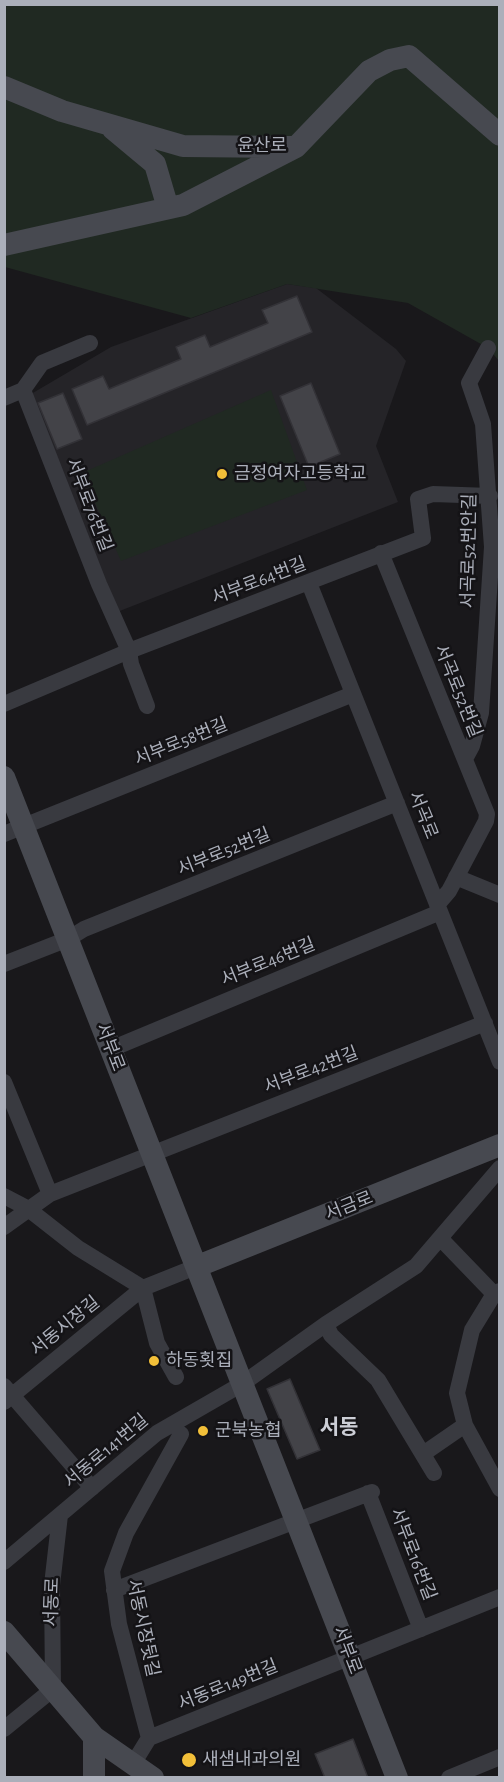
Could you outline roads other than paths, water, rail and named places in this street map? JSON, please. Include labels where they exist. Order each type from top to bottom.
[{"type":"street","name":"윤산로","points":[[4,87],[62,111],[183,146],[296,147],[369,71],[390,60],[409,56],[500,135]]},
{"type":"street","points":[[106,124],[155,164],[168,208]]},
{"type":"street","points":[[4,245],[183,205],[296,147]]},
{"type":"street","points":[[4,398],[23,390],[42,363],[90,343]]},
{"type":"street","name":"서곡로52번안길","points":[[465,759],[472,746],[481,713],[493,628],[490,496],[483,424],[469,383],[488,348]]},
{"type":"street","name":"서부로76번길","points":[[23,390],[99,584],[129,651],[131,664],[147,706]]},
{"type":"street","name":"서부로64번길","points":[[4,704],[129,651],[423,538],[418,499],[434,494],[490,496]]},
{"type":"street","name":"서곡로52번길","points":[[381,553],[487,814],[486,821],[439,908]]},
{"type":"street","name":"서곡로","points":[[309,583],[500,1062]]},
{"type":"street","name":"서부로58번길","points":[[14,830],[353,694]]},
{"type":"street","name":"서부로","points":[[4,777],[14,830],[68,939],[397,1778]]},
{"type":"street","name":"서부로52번길","points":[[68,939],[84,929],[397,803]]},
{"type":"street","points":[[456,877],[500,895]]},
{"type":"street","name":"서부로46번길","points":[[111,1049],[439,908]]},
{"type":"street","points":[[4,964],[68,939]]},
{"type":"street","name":"서부로42번길","points":[[152,1154],[485,1023]]},
{"type":"street","points":[[4,1082],[50,1194]]},
{"type":"street","name":"서금로","points":[[198,1266],[500,1145]]},
{"type":"street","points":[[4,1227],[27,1208],[50,1194],[152,1154]]},
{"type":"street","name":"서동로141번길","points":[[4,1562],[156,1433],[242,1384],[326,1324],[416,1266],[500,1168]]},
{"type":"street","points":[[4,1196],[27,1208],[78,1248],[143,1288],[157,1343],[176,1377]]},
{"type":"street","points":[[441,1239],[497,1292],[472,1330],[458,1394],[465,1425],[500,1489]]},
{"type":"street","points":[[143,1288],[198,1266]]},
{"type":"street","name":"서동시장길","points":[[92,1488],[7,1394],[143,1288]]},
{"type":"street","points":[[326,1324],[331,1335],[343,1348],[378,1380],[434,1473]]},
{"type":"street","points":[[423,1454],[465,1425]]},
{"type":"street","name":"서동시장뒷길","points":[[149,1738],[119,1624],[112,1570],[126,1533],[181,1434]]},
{"type":"street","name":"서부로16번길","points":[[297,1522],[370,1492],[421,1629]]},
{"type":"street","name":"서동로","points":[[53,1689],[52,1585],[60,1515]]},
{"type":"street","points":[[114,1590],[297,1522]]},
{"type":"street","name":"서부로16번길","points":[[349,1657],[500,1597]]},
{"type":"street","points":[[4,1632],[94,1737],[153,1778]]},
{"type":"street","name":"서동로149번길","points":[[149,1738],[349,1657]]},
{"type":"street","points":[[4,1729],[53,1689]]},
{"type":"street","points":[[94,1737],[94,1778]]},
{"type":"street","points":[[133,1764],[149,1738]]},
{"type":"street","points":[[449,1778],[500,1757]]},
{"type":"place","name":"금정여자고등학교","points":[[222,474]]},
{"type":"place","name":"하동횟집","points":[[154,1361]]},
{"type":"place","name":"군북농협","points":[[203,1431]]},
{"type":"place","name":"새샘내과의원","points":[[189,1760]]},
{"type":"district","name":"서동","points":[[339,1428]]}]
